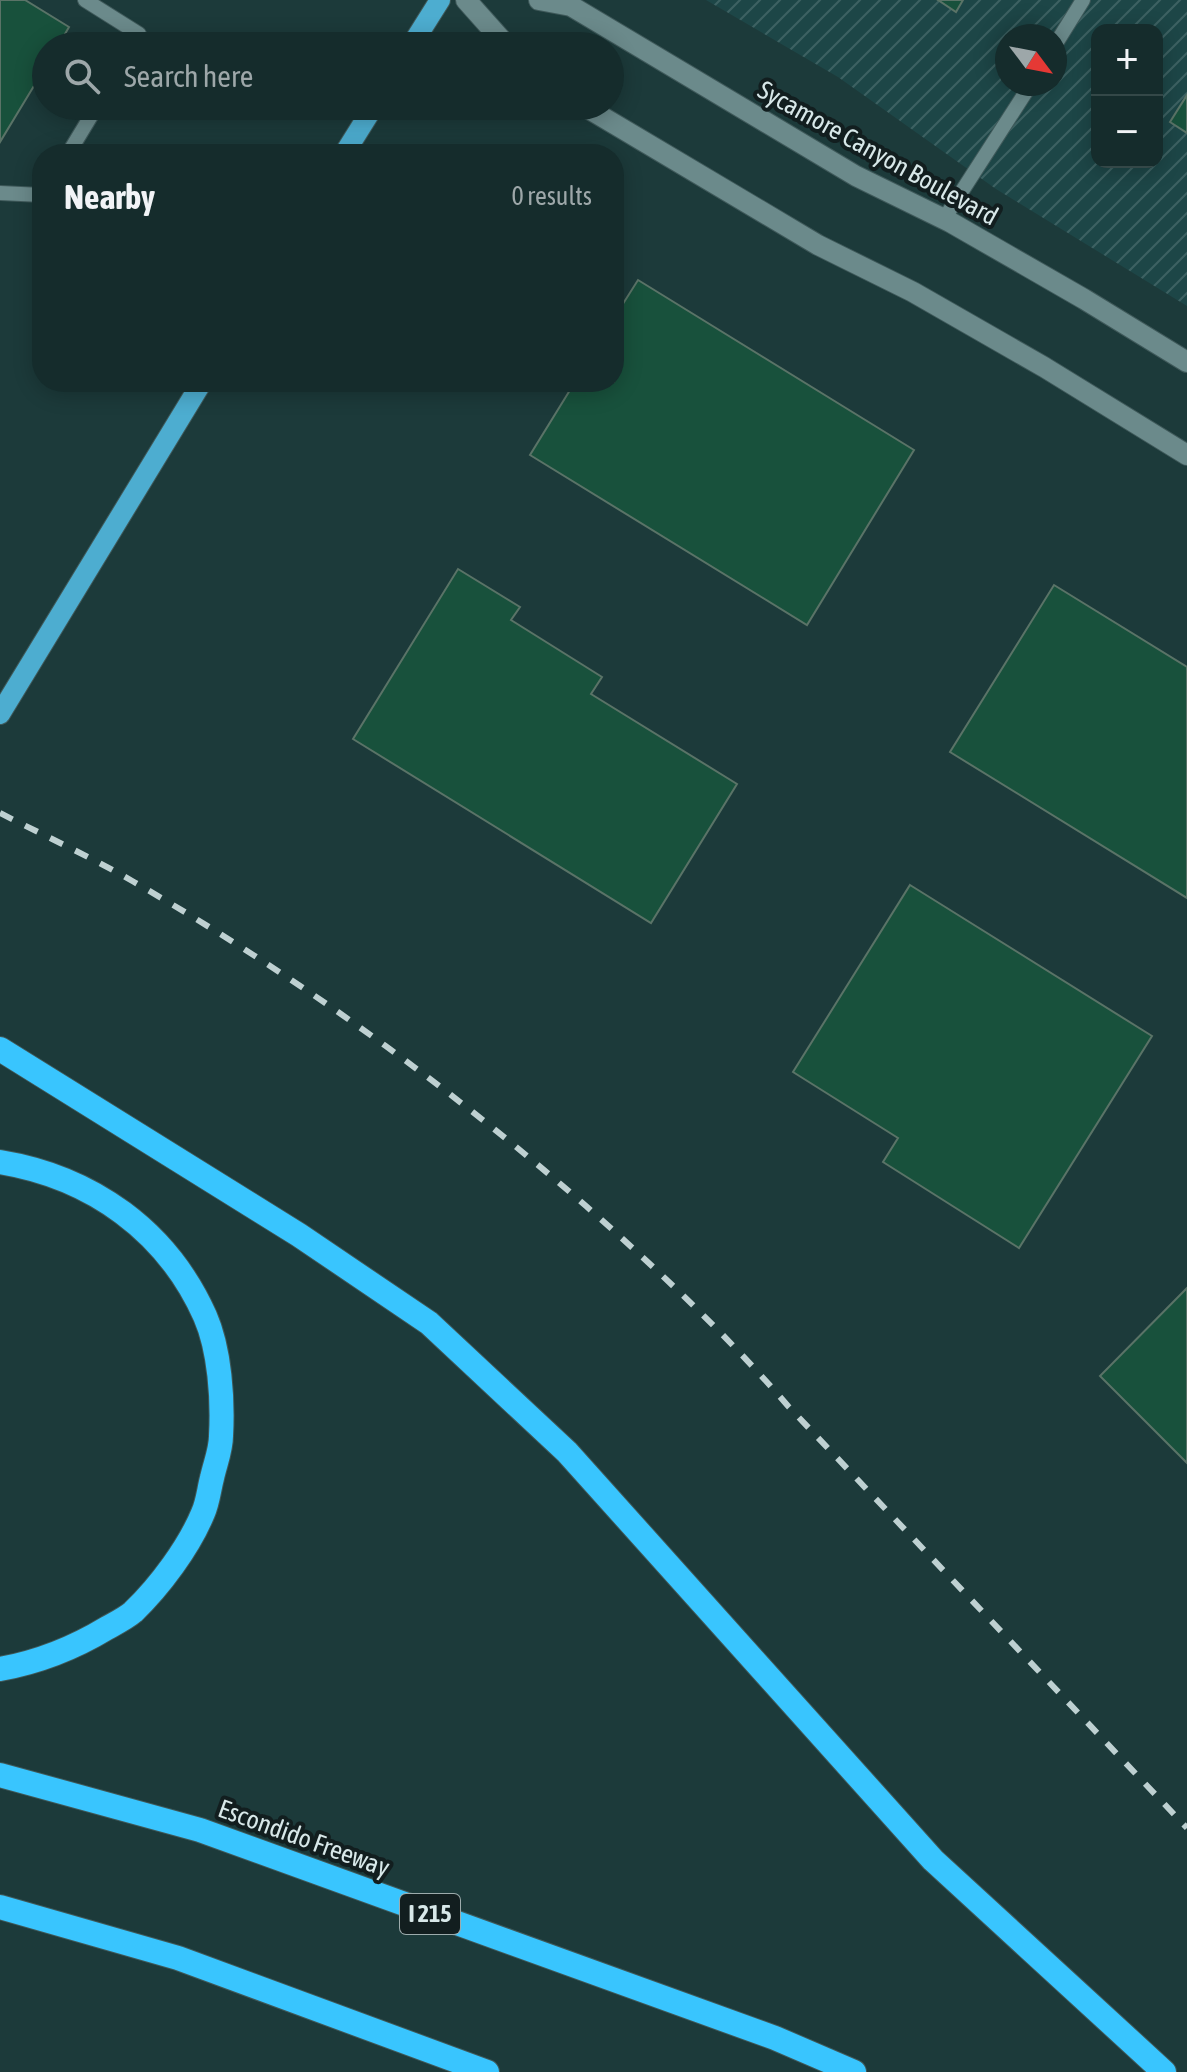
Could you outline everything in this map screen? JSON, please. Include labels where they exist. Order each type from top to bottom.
[{"type":"highway","points":[[0,1049],[299,1235],[429,1323],[567,1452],[933,1860],[1164,2072]]},
{"type":"highway","points":[[0,1162],[27,1167],[72,1182],[114,1205],[147,1233],[178,1269],[206,1318],[220,1371],[221,1438],[203,1512],[172,1569],[131,1613],[80,1644],[26,1664],[0,1669]]},
{"type":"highway","name":"Escondido Freeway","points":[[0,1775],[200,1830],[775,2038],[854,2072]]},
{"type":"highway","points":[[0,1907],[178,1958],[487,2072]]},
{"type":"main road","points":[[420,32],[440,0]]},
{"type":"main road","points":[[466,0],[495,32]]},
{"type":"main road","name":"Sycamore Canyon Boulevard","points":[[539,0],[571,6],[615,32]]},
{"type":"main road","name":"Sycamore Canyon Boulevard","points":[[624,38],[856,176],[944,219],[1187,362]]},
{"type":"main road","points":[[350,144],[365,120]]},
{"type":"main road","points":[[608,120],[818,245],[913,292],[1044,367],[1187,455]]},
{"type":"main road","points":[[2,711],[196,392]]},
{"type":"lane","points":[[85,0],[136,32]]},
{"type":"lane","points":[[1067,26],[1083,0]]},
{"type":"lane","points":[[944,219],[1023,96]]},
{"type":"lane","points":[[74,144],[89,120]]},
{"type":"lane","points":[[0,193],[32,195]]},
{"type":"shaded area","points":[[706,0],[1187,0],[1187,306],[996,189],[838,77]]},
{"type":"building","points":[[0,0],[25,0],[69,27],[66,32],[32,32],[32,89],[0,142]]},
{"type":"building","points":[[938,0],[963,0],[956,12]]},
{"type":"building","points":[[1187,95],[1187,133],[1170,122]]},
{"type":"building","points":[[638,280],[914,450],[807,625],[530,455],[569,392],[624,392],[624,302]]},
{"type":"building","points":[[458,569],[520,607],[511,620],[602,677],[591,694],[737,784],[651,923],[353,739]]},
{"type":"building","points":[[1054,585],[1187,667],[1187,898],[950,752]]},
{"type":"building","points":[[910,885],[1152,1036],[1019,1248],[883,1162],[898,1138],[793,1072]]},
{"type":"building","points":[[1187,1288],[1187,1463],[1100,1376]]},
{"type":"railway","points":[[0,813],[134,882],[311,993],[424,1074],[586,1206],[716,1328],[1187,1828]]}]
